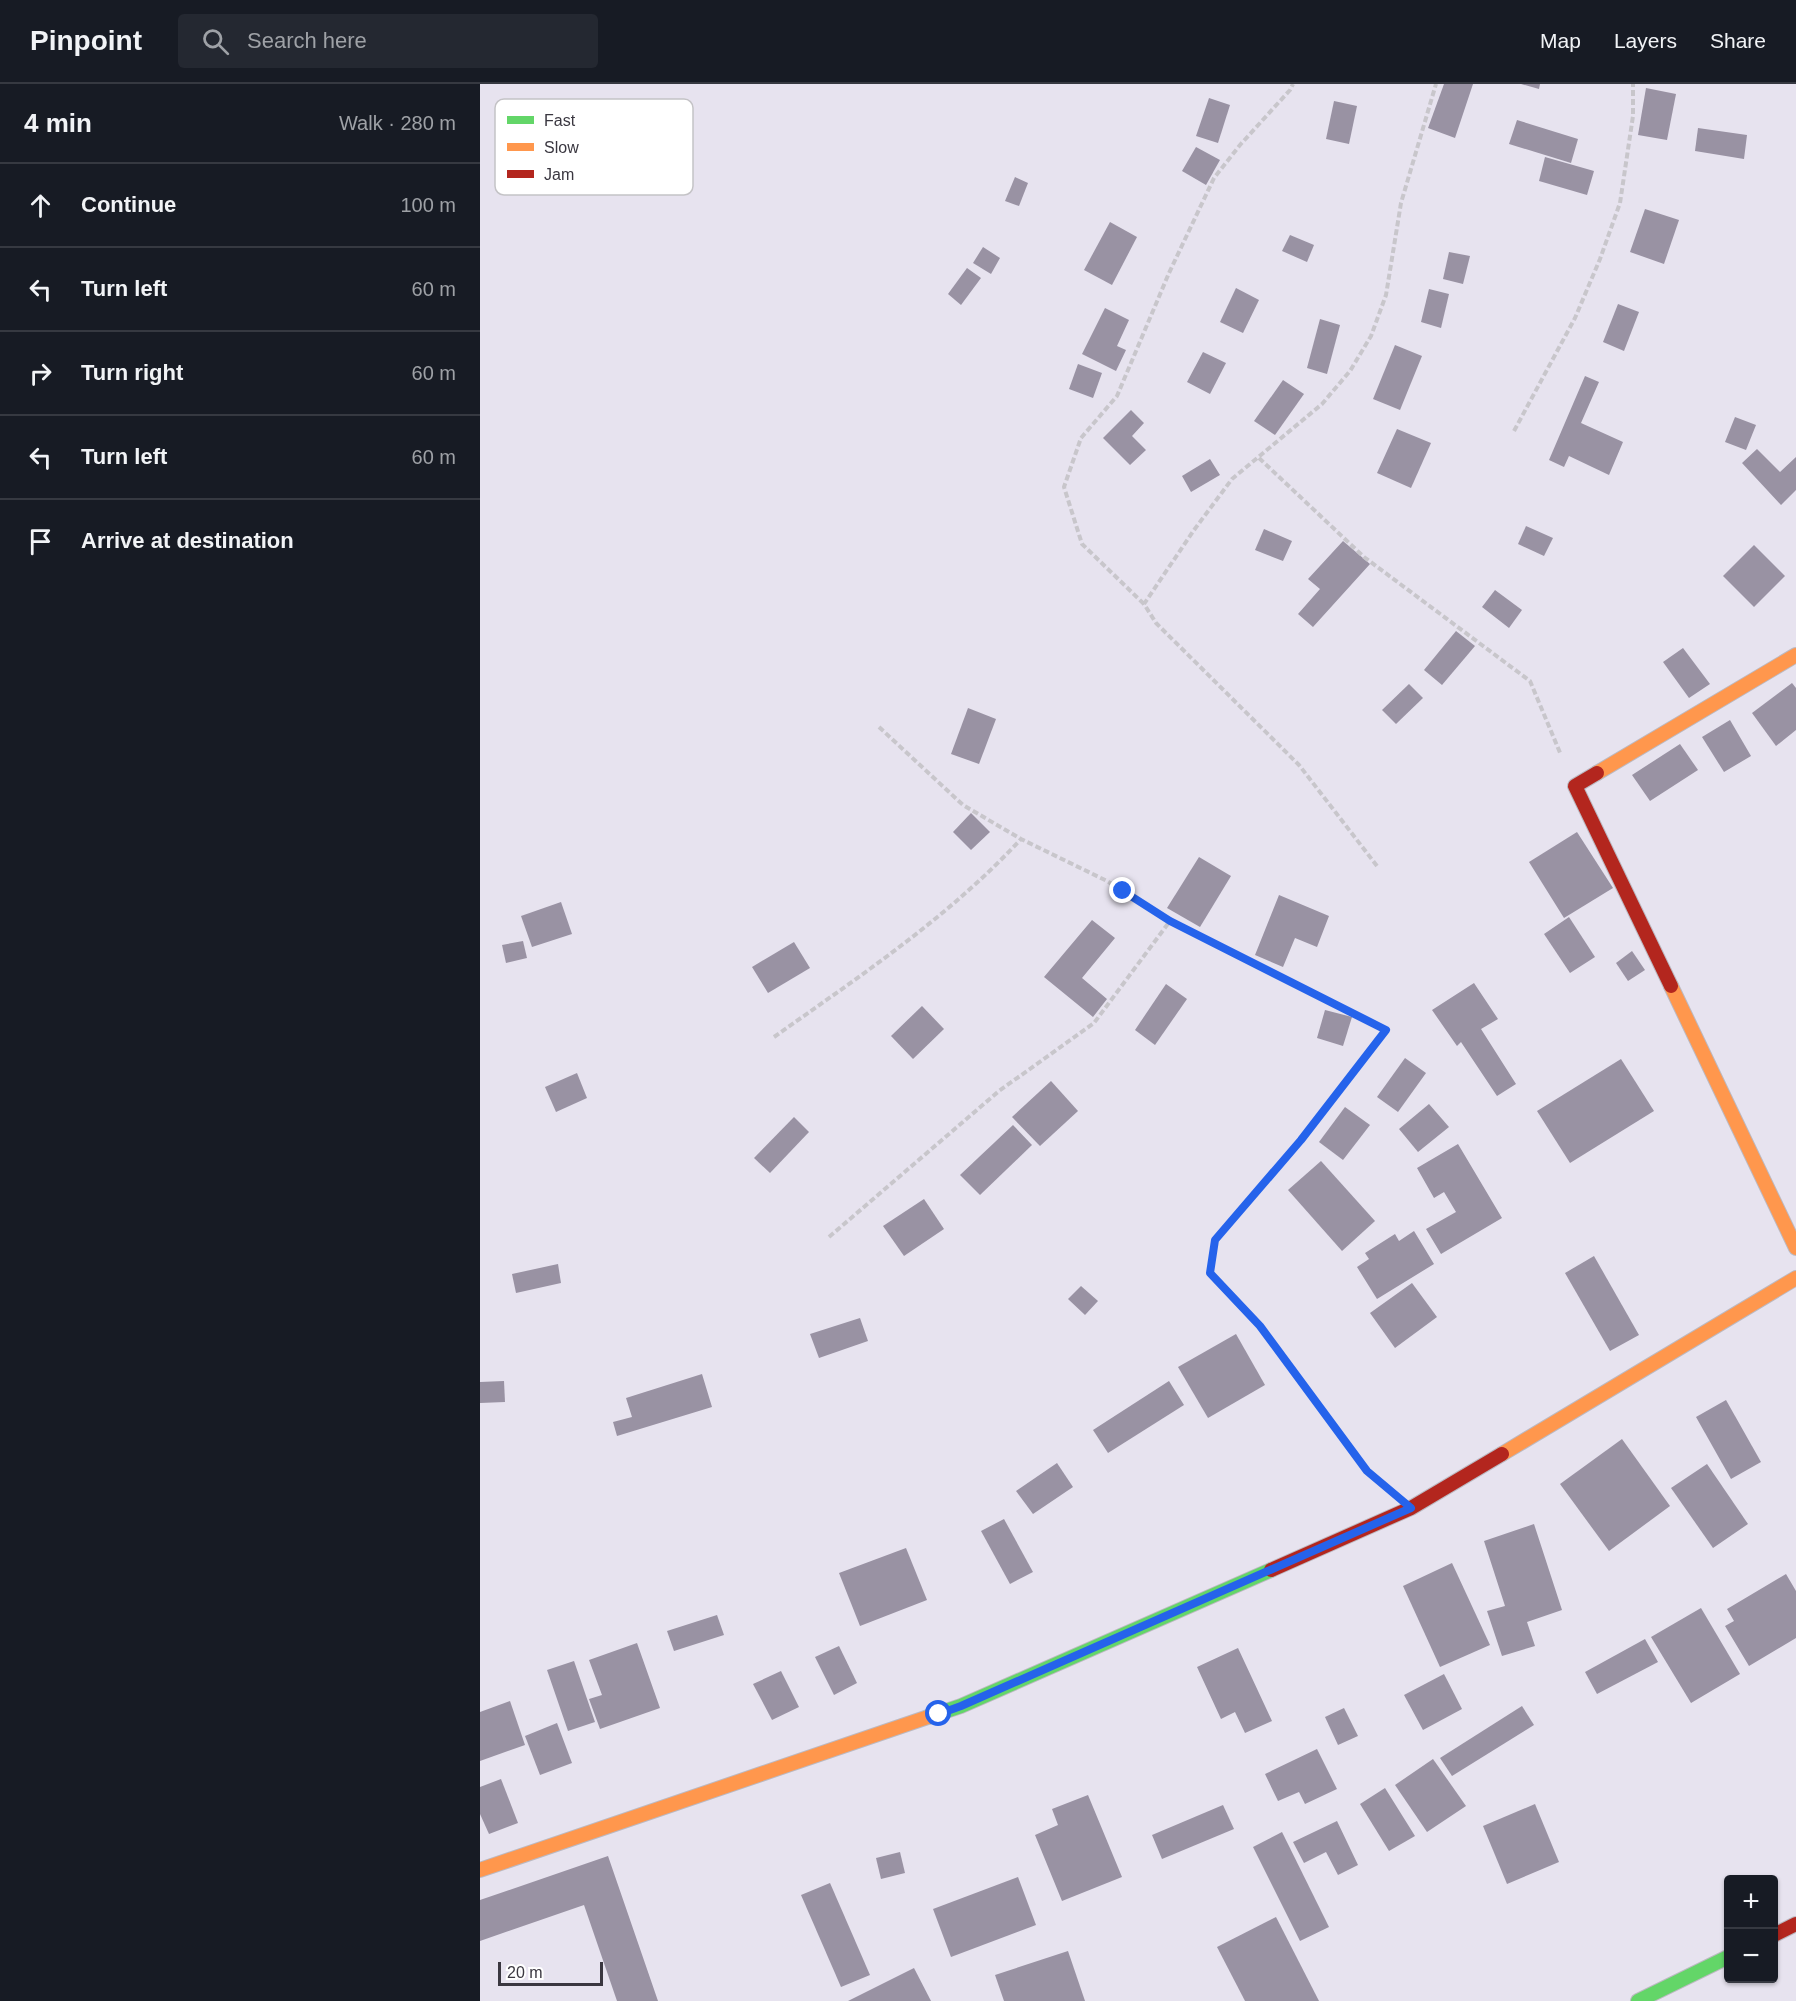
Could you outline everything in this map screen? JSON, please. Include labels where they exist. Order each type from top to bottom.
[{"type":"street","points":[[1796,655],[1575,786],[1796,1248]]},
{"type":"street","points":[[480,1870],[961,1706],[1411,1508],[1796,1278]]},
{"type":"street","points":[[1778,1933],[1796,1924]]},
{"type":"street","points":[[1638,2001],[1724,1959]]},
{"type":"path","points":[[1293,84],[1214,178],[1169,273],[1117,396],[1081,438],[1064,487],[1082,544],[1144,604],[1156,623],[1299,765],[1377,866]]},
{"type":"path","points":[[1144,604],[1232,479],[1322,404],[1350,370],[1371,336],[1386,295],[1401,203],[1436,84]]},
{"type":"path","points":[[1514,431],[1575,318],[1600,260],[1620,203],[1633,116],[1633,84]]},
{"type":"path","points":[[1259,458],[1364,557],[1530,681],[1575,786]]},
{"type":"path","points":[[879,727],[963,805],[1021,839],[1107,881],[1170,921],[1386,1030],[1301,1140],[1215,1240],[1210,1273],[1260,1326],[1367,1471],[1411,1508]]},
{"type":"path","points":[[774,1037],[903,945],[998,865],[1021,839]]},
{"type":"path","points":[[829,1237],[999,1090],[1094,1023],[1170,921]]},
{"type":"building","points":[[1444,84],[1473,84],[1455,138],[1428,128]]},
{"type":"building","points":[[1521,84],[1540,84],[1539,89]]},
{"type":"building","points":[[1646,88],[1676,94],[1667,140],[1638,135]]},
{"type":"building","points":[[1209,98],[1230,105],[1218,143],[1196,136]]},
{"type":"building","points":[[1334,101],[1357,106],[1349,144],[1326,139]]},
{"type":"building","points":[[1517,120],[1578,139],[1571,163],[1509,144]]},
{"type":"building","points":[[1698,128],[1747,135],[1744,159],[1695,151]]},
{"type":"building","points":[[1196,147],[1220,160],[1206,185],[1182,171]]},
{"type":"building","points":[[1545,157],[1594,171],[1587,195],[1539,181]]},
{"type":"building","points":[[1015,177],[1028,183],[1019,206],[1005,201]]},
{"type":"building","points":[[1645,209],[1679,220],[1664,264],[1630,252]]},
{"type":"building","points":[[1110,222],[1137,237],[1112,285],[1084,270]]},
{"type":"building","points":[[1290,235],[1314,245],[1307,262],[1282,251]]},
{"type":"building","points":[[983,247],[1000,258],[991,274],[973,263]]},
{"type":"building","points":[[1449,252],[1470,256],[1463,284],[1443,279]]},
{"type":"building","points":[[967,268],[981,278],[961,305],[948,294]]},
{"type":"building","points":[[1236,288],[1259,300],[1243,333],[1220,322]]},
{"type":"building","points":[[1429,289],[1449,294],[1441,328],[1421,322]]},
{"type":"building","points":[[1618,304],[1639,312],[1624,351],[1603,342]]},
{"type":"building","points":[[1105,308],[1129,320],[1117,346],[1126,350],[1116,371],[1082,354]]},
{"type":"building","points":[[1320,319],[1340,325],[1327,374],[1307,368]]},
{"type":"building","points":[[1395,345],[1422,356],[1400,410],[1373,399]]},
{"type":"building","points":[[1203,352],[1226,363],[1210,394],[1187,382]]},
{"type":"building","points":[[1078,364],[1102,373],[1093,398],[1069,389]]},
{"type":"building","points":[[1585,376],[1599,382],[1581,423],[1623,442],[1609,475],[1569,456],[1564,467],[1549,460]]},
{"type":"building","points":[[1283,380],[1304,394],[1275,435],[1254,421]]},
{"type":"building","points":[[1131,410],[1144,423],[1132,436],[1146,450],[1130,465],[1103,438]]},
{"type":"building","points":[[1735,417],[1756,425],[1746,450],[1725,442]]},
{"type":"building","points":[[1397,429],[1431,443],[1411,488],[1377,473]]},
{"type":"building","points":[[1757,449],[1780,472],[1796,457],[1796,490],[1781,505],[1742,463]]},
{"type":"building","points":[[1210,459],[1220,475],[1191,492],[1182,476]]},
{"type":"building","points":[[1526,526],[1553,538],[1544,556],[1518,544]]},
{"type":"building","points":[[1264,529],[1292,541],[1283,561],[1255,550]]},
{"type":"building","points":[[1343,541],[1370,564],[1313,627],[1298,614],[1320,589],[1308,579]]},
{"type":"building","points":[[1754,545],[1785,576],[1754,607],[1723,576]]},
{"type":"building","points":[[1495,590],[1522,610],[1509,628],[1482,607]]},
{"type":"building","points":[[1456,631],[1475,646],[1442,685],[1424,670]]},
{"type":"building","points":[[1683,648],[1710,684],[1689,698],[1663,662]]},
{"type":"building","points":[[1792,683],[1796,688],[1796,730],[1776,746],[1752,713]]},
{"type":"building","points":[[1409,684],[1423,698],[1396,724],[1382,710]]},
{"type":"building","points":[[968,708],[996,719],[979,764],[951,754]]},
{"type":"building","points":[[1730,720],[1751,756],[1724,772],[1702,737]]},
{"type":"building","points":[[1680,744],[1698,770],[1650,801],[1632,775]]},
{"type":"building","points":[[971,813],[990,832],[971,850],[953,832]]},
{"type":"building","points":[[1577,832],[1613,888],[1564,918],[1529,862]]},
{"type":"building","points":[[1199,857],[1231,876],[1200,927],[1167,908]]},
{"type":"building","points":[[1279,895],[1329,916],[1317,947],[1295,938],[1283,967],[1255,955]]},
{"type":"building","points":[[561,902],[572,934],[532,947],[521,916]]},
{"type":"building","points":[[1569,917],[1595,957],[1570,973],[1544,934]]},
{"type":"building","points":[[1092,920],[1115,938],[1082,978],[1107,999],[1093,1017],[1044,977]]},
{"type":"building","points":[[523,941],[527,958],[506,963],[502,945]]},
{"type":"building","points":[[794,942],[810,968],[768,993],[752,967]]},
{"type":"building","points":[[1632,951],[1645,970],[1628,981],[1616,963]]},
{"type":"building","points":[[1474,983],[1498,1019],[1481,1029],[1516,1084],[1497,1096],[1461,1042],[1457,1046],[1432,1010]]},
{"type":"building","points":[[1166,984],[1187,999],[1155,1045],[1135,1030]]},
{"type":"building","points":[[922,1006],[944,1029],[913,1059],[891,1036]]},
{"type":"building","points":[[1325,1010],[1352,1017],[1343,1046],[1317,1038]]},
{"type":"building","points":[[1405,1058],[1426,1073],[1398,1112],[1377,1097]]},
{"type":"building","points":[[1621,1059],[1654,1111],[1570,1163],[1537,1111]]},
{"type":"building","points":[[577,1073],[587,1098],[556,1112],[545,1087]]},
{"type":"building","points":[[1051,1081],[1078,1111],[1040,1146],[1012,1117]]},
{"type":"building","points":[[1429,1104],[1449,1127],[1418,1152],[1399,1129]]},
{"type":"building","points":[[1345,1107],[1370,1125],[1343,1160],[1319,1142]]},
{"type":"building","points":[[794,1117],[809,1132],[770,1173],[754,1158]]},
{"type":"building","points":[[1013,1125],[1032,1145],[980,1195],[960,1175]]},
{"type":"building","points":[[1458,1144],[1502,1218],[1441,1254],[1426,1229],[1456,1212],[1444,1192],[1434,1198],[1417,1168]]},
{"type":"building","points":[[1321,1161],[1375,1221],[1342,1251],[1288,1190]]},
{"type":"building","points":[[924,1199],[944,1229],[904,1256],[883,1226]]},
{"type":"building","points":[[1414,1231],[1434,1264],[1377,1299],[1357,1267],[1369,1259],[1365,1253],[1395,1234],[1399,1241]]},
{"type":"building","points":[[1594,1256],[1639,1335],[1610,1351],[1565,1273]]},
{"type":"building","points":[[558,1264],[561,1283],[516,1293],[512,1274]]},
{"type":"building","points":[[1412,1283],[1437,1317],[1395,1348],[1370,1313]]},
{"type":"building","points":[[1081,1286],[1098,1301],[1085,1315],[1068,1299]]},
{"type":"building","points":[[860,1318],[868,1341],[819,1358],[810,1334]]},
{"type":"building","points":[[1236,1334],[1265,1385],[1208,1418],[1178,1367]]},
{"type":"building","points":[[702,1374],[712,1407],[617,1436],[613,1422],[632,1417],[626,1398]]},
{"type":"building","points":[[504,1381],[505,1402],[480,1403],[480,1382]]},
{"type":"building","points":[[1169,1381],[1184,1405],[1108,1453],[1093,1430]]},
{"type":"building","points":[[1726,1400],[1761,1462],[1731,1479],[1696,1417]]},
{"type":"building","points":[[1622,1439],[1670,1506],[1609,1551],[1560,1484]]},
{"type":"building","points":[[1057,1463],[1073,1487],[1033,1514],[1016,1491]]},
{"type":"building","points":[[1707,1464],[1748,1524],[1713,1548],[1671,1488]]},
{"type":"building","points":[[1004,1519],[1033,1572],[1010,1584],[981,1531]]},
{"type":"building","points":[[1534,1524],[1562,1610],[1527,1622],[1535,1646],[1502,1656],[1487,1611],[1505,1606],[1484,1541]]},
{"type":"building","points":[[906,1548],[927,1600],[860,1626],[839,1573]]},
{"type":"building","points":[[1452,1563],[1490,1645],[1440,1667],[1403,1586]]},
{"type":"building","points":[[1786,1574],[1796,1591],[1796,1638],[1749,1666],[1725,1626],[1734,1621],[1727,1609]]},
{"type":"building","points":[[1701,1608],[1740,1674],[1691,1703],[1651,1637]]},
{"type":"building","points":[[717,1615],[724,1635],[674,1651],[667,1631]]},
{"type":"building","points":[[1645,1639],[1658,1662],[1597,1694],[1585,1672]]},
{"type":"building","points":[[637,1643],[660,1708],[600,1729],[589,1699],[602,1695],[589,1660]]},
{"type":"building","points":[[839,1646],[857,1683],[834,1695],[815,1657]]},
{"type":"building","points":[[1238,1648],[1272,1721],[1245,1733],[1235,1712],[1221,1719],[1197,1667]]},
{"type":"building","points":[[574,1661],[595,1722],[568,1731],[547,1670]]},
{"type":"building","points":[[781,1671],[799,1707],[772,1720],[753,1684]]},
{"type":"building","points":[[1444,1674],[1462,1709],[1423,1730],[1404,1695]]},
{"type":"building","points":[[510,1701],[525,1745],[480,1761],[480,1712]]},
{"type":"building","points":[[1522,1706],[1534,1725],[1452,1776],[1440,1758]]},
{"type":"building","points":[[1344,1708],[1358,1736],[1338,1745],[1325,1717]]},
{"type":"building","points":[[557,1723],[572,1763],[540,1775],[525,1736]]},
{"type":"building","points":[[1317,1749],[1337,1789],[1305,1804],[1299,1792],[1278,1801],[1265,1774]]},
{"type":"building","points":[[1433,1759],[1466,1806],[1427,1832],[1395,1785]]},
{"type":"building","points":[[501,1779],[518,1823],[489,1834],[480,1814],[480,1787]]},
{"type":"building","points":[[1385,1788],[1415,1836],[1389,1851],[1360,1804]]},
{"type":"building","points":[[1088,1795],[1122,1877],[1062,1901],[1035,1835],[1058,1825],[1052,1809]]},
{"type":"building","points":[[1535,1804],[1559,1862],[1507,1884],[1483,1826]]},
{"type":"building","points":[[1223,1805],[1234,1829],[1162,1859],[1152,1835]]},
{"type":"building","points":[[1337,1821],[1358,1865],[1338,1875],[1326,1852],[1304,1863],[1293,1842]]},
{"type":"building","points":[[1282,1832],[1329,1927],[1300,1941],[1253,1847]]},
{"type":"building","points":[[900,1852],[905,1873],[881,1879],[876,1858]]},
{"type":"building","points":[[608,1856],[658,2001],[617,2001],[584,1905],[480,1941],[480,1900]]},
{"type":"building","points":[[1018,1877],[1036,1925],[951,1957],[933,1909]]},
{"type":"building","points":[[830,1883],[870,1975],[841,1987],[801,1895]]},
{"type":"building","points":[[1276,1917],[1319,2001],[1245,2001],[1217,1947]]},
{"type":"building","points":[[1068,1951],[1085,2001],[1004,2001],[995,1975]]},
{"type":"building","points":[[914,1968],[931,2001],[848,2001]]},
{"type":"traffic: fast","points":[[928,1717],[961,1706],[1271,1570]]},
{"type":"traffic: fast","points":[[1638,2001],[1724,1959]]},
{"type":"traffic: slow","points":[[1597,773],[1796,655]]},
{"type":"traffic: slow","points":[[1671,986],[1796,1248]]},
{"type":"traffic: slow","points":[[1502,1454],[1796,1278]]},
{"type":"traffic: slow","points":[[480,1870],[928,1717]]},
{"type":"traffic: jam","points":[[1597,773],[1575,786],[1671,986]]},
{"type":"traffic: jam","points":[[1271,1570],[1411,1508],[1502,1454]]},
{"type":"traffic: jam","points":[[1778,1933],[1796,1924]]},
{"type":"route","points":[[939,1714],[1411,1508],[1367,1471],[1260,1326],[1210,1273],[1215,1240],[1301,1140],[1386,1030],[1170,921],[1123,891]]}]
